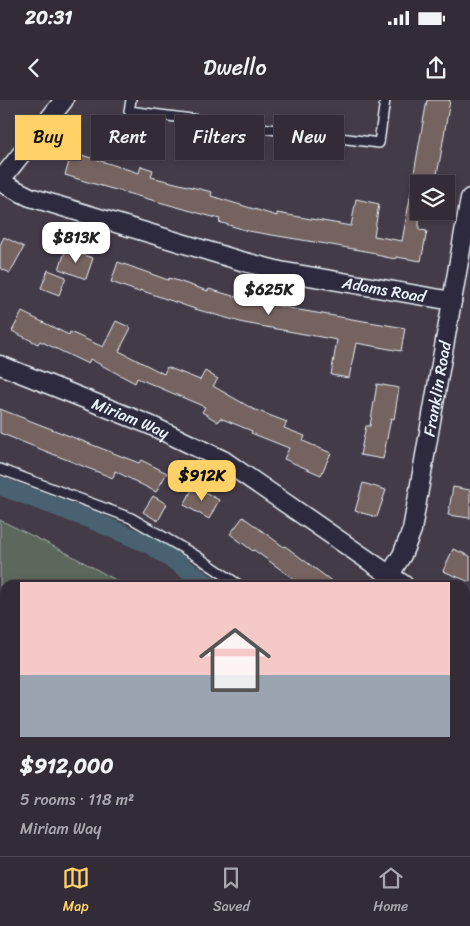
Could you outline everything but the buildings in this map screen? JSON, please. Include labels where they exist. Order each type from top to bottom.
[{"type":"street","points":[[0,182],[64,100]]},
{"type":"street","name":"Adams Road","points":[[0,182],[30,197],[241,261],[280,271],[452,301]]},
{"type":"street","name":"Franklin Road","points":[[397,580],[402,555],[412,530],[470,198]]},
{"type":"street","name":"Miriam Way","points":[[0,365],[150,425],[223,460],[397,580]]},
{"type":"lane","points":[[131,100],[129,111],[378,143],[385,100],[381,100]]},
{"type":"lane","points":[[0,470],[131,518],[198,557],[232,580]]},
{"type":"green space","points":[[0,520],[116,580],[0,580]]},
{"type":"waterway","points":[[0,486],[94,521],[150,545],[202,580]]}]
